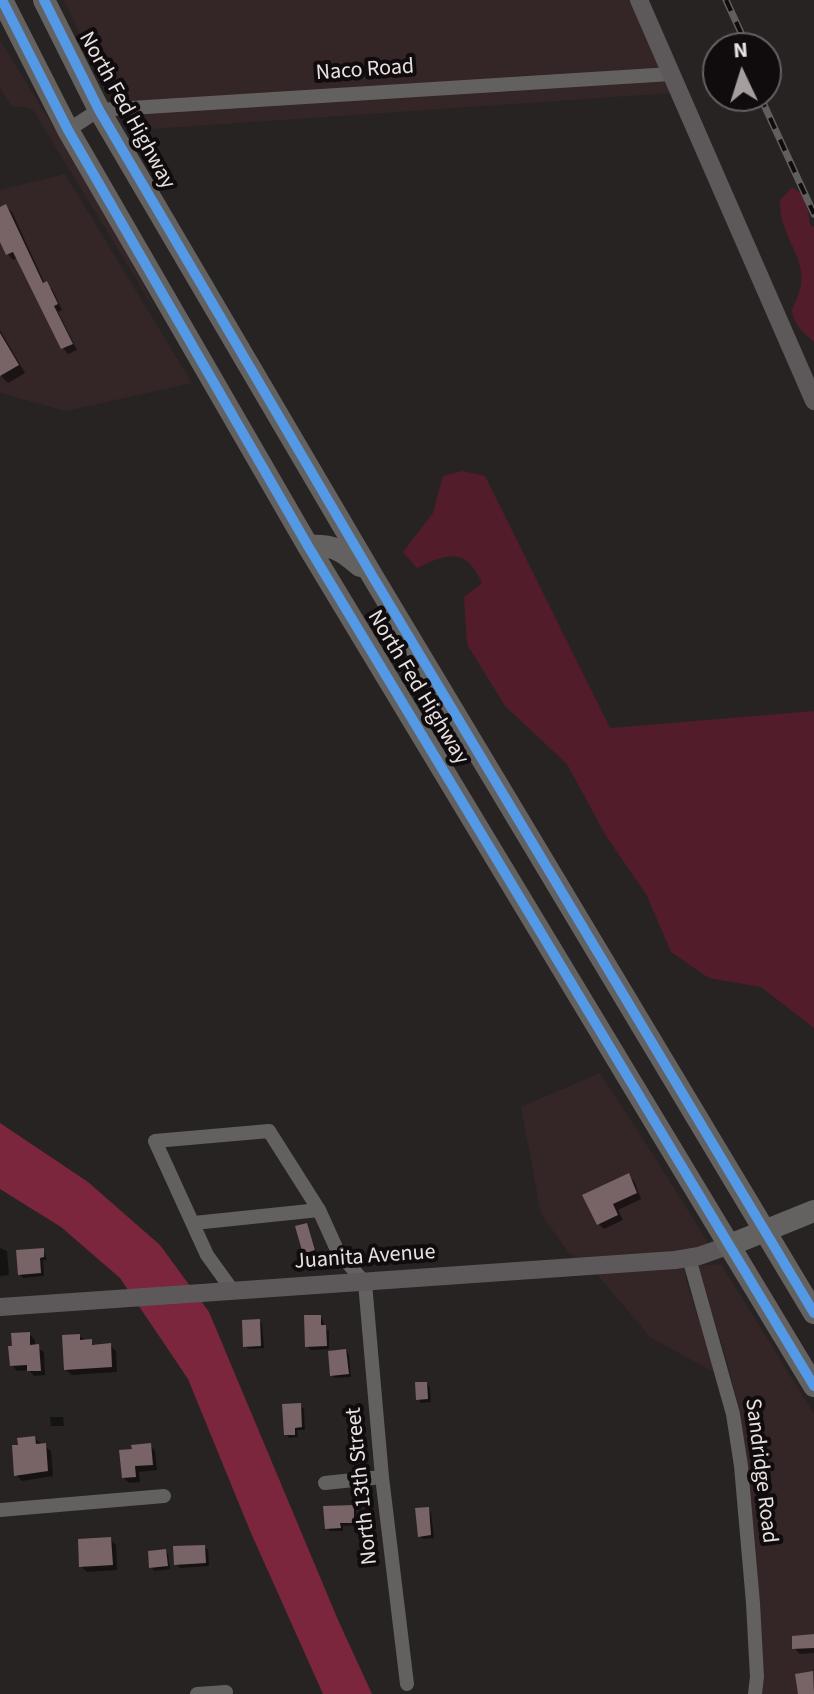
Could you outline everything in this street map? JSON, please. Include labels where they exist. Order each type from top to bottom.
[{"type":"main road","name":"North Fed Highway","points":[[2,0],[68,130],[308,546],[814,1386]]},
{"type":"main road","name":"North Fed Highway","points":[[44,0],[99,110],[373,577],[814,1313]]},
{"type":"main road","points":[[308,546],[327,544],[340,549],[373,577]]},
{"type":"main road","points":[[730,1245],[814,1211]]},
{"type":"street","points":[[639,0],[814,401]]},
{"type":"street","name":"Naco Road","points":[[68,130],[99,110],[671,74]]},
{"type":"street","points":[[233,1291],[207,1255],[155,1141],[269,1131],[319,1210],[338,1252],[365,1283]]},
{"type":"street","points":[[194,1223],[319,1210]]},
{"type":"street","name":"Juanita Avenue","points":[[0,1307],[689,1258],[730,1245]]},
{"type":"street","name":"Sandridge Road","points":[[689,1258],[733,1414],[741,1466],[753,1603],[755,1694]]},
{"type":"street","name":"North 13th Street","points":[[365,1283],[382,1477],[407,1684]]},
{"type":"street","points":[[325,1483],[382,1477]]},
{"type":"street","points":[[0,1510],[164,1496]]},
{"type":"street","points":[[197,1694],[226,1692]]},
{"type":"shaded area","points":[[64,0],[632,0],[672,93],[137,130],[82,39]]},
{"type":"shaded area","points":[[0,40],[90,186],[162,321],[33,110],[12,107],[0,88]]},
{"type":"shaded area","points":[[65,174],[192,383],[66,411],[0,393],[0,190]]},
{"type":"shaded area","points":[[792,187],[806,197],[810,225],[814,227],[814,342],[799,327],[792,309],[801,284],[801,273],[782,220],[780,200]]},
{"type":"shaded area","points":[[462,471],[485,476],[610,728],[814,711],[814,1028],[761,987],[709,978],[671,952],[646,894],[606,836],[567,764],[505,706],[467,644],[464,597],[482,583],[476,571],[463,558],[455,556],[417,568],[403,552],[433,513],[443,476]]},
{"type":"shaded area","points":[[600,1073],[712,1249],[577,1259],[569,1253],[541,1214],[521,1107]]},
{"type":"shaded area","points":[[0,1123],[88,1182],[160,1245],[209,1312],[372,1694],[323,1694],[251,1533],[188,1379],[120,1278],[61,1227],[0,1189]]},
{"type":"shaded area","points":[[721,1264],[814,1414],[814,1694],[762,1694],[760,1602],[740,1413],[698,1266]]},
{"type":"shaded area","points":[[684,1267],[717,1374],[651,1338],[596,1273]]},
{"type":"building","points":[[6,204],[43,283],[47,281],[58,304],[54,306],[73,344],[61,349],[13,252],[6,255],[0,242],[0,207]]},
{"type":"building","points":[[0,333],[19,365],[0,376]]},
{"type":"building","points":[[629,1173],[637,1193],[613,1204],[618,1215],[597,1225],[582,1195]]},
{"type":"building","points":[[307,1223],[315,1250],[303,1254],[295,1226]]},
{"type":"building","points":[[44,1248],[44,1257],[40,1258],[41,1273],[18,1275],[16,1250]]},
{"type":"building","points":[[304,1315],[321,1315],[321,1325],[326,1325],[327,1346],[305,1347]]},
{"type":"building","points":[[260,1319],[261,1346],[243,1347],[242,1320]]},
{"type":"building","points":[[30,1332],[30,1345],[39,1344],[41,1371],[27,1371],[27,1365],[10,1366],[8,1346],[12,1346],[11,1333]]},
{"type":"building","points":[[80,1334],[80,1340],[92,1339],[92,1345],[111,1343],[112,1367],[64,1370],[62,1335]]},
{"type":"building","points":[[346,1349],[349,1374],[330,1376],[328,1351]]},
{"type":"building","points":[[415,1382],[427,1382],[428,1399],[416,1400]]},
{"type":"building","points":[[301,1403],[302,1427],[295,1428],[295,1435],[284,1435],[282,1404]]},
{"type":"building","points":[[35,1436],[36,1444],[46,1443],[48,1471],[14,1476],[12,1445],[18,1445],[17,1438]]},
{"type":"building","points":[[151,1443],[153,1465],[135,1466],[136,1477],[122,1478],[119,1450]]},
{"type":"building","points":[[354,1505],[354,1523],[340,1523],[341,1528],[325,1529],[323,1506]]},
{"type":"building","points":[[429,1507],[431,1535],[418,1537],[415,1508]]},
{"type":"building","points":[[111,1537],[113,1565],[79,1567],[78,1539]]},
{"type":"building","points":[[205,1545],[206,1563],[174,1565],[173,1546]]},
{"type":"building","points":[[166,1549],[168,1566],[149,1568],[148,1551]]},
{"type":"building","points":[[814,1634],[814,1648],[792,1649],[792,1636]]},
{"type":"building","points":[[813,1671],[814,1694],[798,1694],[795,1674]]},
{"type":"railway","points":[[726,0],[741,32]]},
{"type":"railway","points":[[767,112],[814,214]]},
{"type":"cycle path","points":[[2,0],[68,130],[308,546],[814,1386]]},
{"type":"cycle path","points":[[44,0],[99,110],[373,577],[814,1313]]}]
